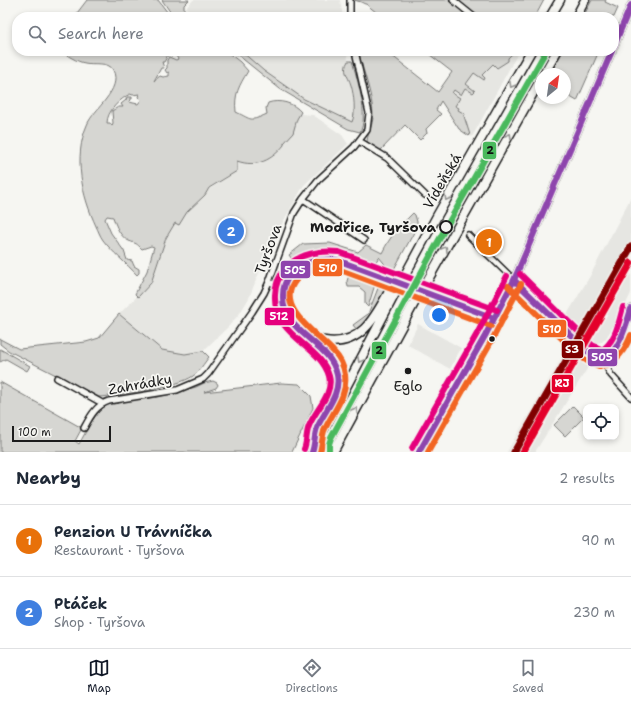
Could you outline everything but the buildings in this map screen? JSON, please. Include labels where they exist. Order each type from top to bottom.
[{"type":"highway","points":[[553,12],[560,0]]},
{"type":"highway","points":[[579,12],[585,0]]},
{"type":"highway","name":"Vídeňská","points":[[313,450],[395,287],[413,260],[528,56]]},
{"type":"highway","points":[[547,68],[554,56]]},
{"type":"highway","points":[[333,452],[418,296],[535,90]]},
{"type":"highway","points":[[304,334],[329,341],[346,339],[356,335],[372,321],[395,287]]},
{"type":"highway","points":[[304,334],[331,361],[336,370],[338,379],[335,393],[317,429],[313,450]]},
{"type":"street","points":[[350,0],[350,12]]},
{"type":"street","points":[[453,0],[468,12]]},
{"type":"street","points":[[619,34],[631,5]]},
{"type":"street","name":"Tyršova","points":[[208,374],[256,307],[269,282],[294,213],[303,199],[318,180],[359,141],[367,130],[369,113],[356,56]]},
{"type":"street","points":[[419,452],[514,280],[610,56]]},
{"type":"street","points":[[359,141],[387,158],[425,196]]},
{"type":"street","points":[[303,199],[364,240]]},
{"type":"street","points":[[468,235],[560,326],[592,355],[602,359],[611,375],[631,397]]},
{"type":"street","points":[[304,334],[293,324],[285,311],[282,298],[284,286],[290,274],[299,266],[312,260],[331,259],[351,264],[494,318]]},
{"type":"street","points":[[269,282],[284,286]]},
{"type":"street","points":[[602,359],[610,355],[617,345],[631,309]]},
{"type":"street","name":"Zahrádky","points":[[84,428],[94,412],[102,403],[177,390],[196,382],[208,374]]},
{"type":"street","points":[[57,378],[102,403]]},
{"type":"shaded area","points":[[87,0],[158,0],[167,12],[78,12]]},
{"type":"shaded area","points":[[162,0],[189,0],[184,5],[184,12],[170,12]]},
{"type":"shaded area","points":[[193,0],[340,0],[342,12],[188,12],[186,8]]},
{"type":"shaded area","points":[[354,0],[451,0],[466,12],[376,12],[361,2]]},
{"type":"shaded area","points":[[456,0],[544,0],[538,12],[470,12]]},
{"type":"shaded area","points":[[592,0],[606,0],[605,2],[618,8],[616,12],[586,12]]},
{"type":"shaded area","points":[[69,56],[167,56],[164,62],[162,62],[164,68],[161,68],[154,81],[160,76],[169,76],[169,72],[167,73],[165,70],[167,68],[167,60],[169,57],[176,60],[178,59],[176,56],[232,56],[248,71],[238,90],[236,112],[254,119],[267,114],[266,108],[268,103],[277,101],[290,104],[301,112],[297,119],[293,133],[274,155],[264,161],[251,164],[237,161],[237,171],[209,188],[205,195],[187,212],[179,225],[175,223],[166,238],[151,283],[138,297],[135,294],[147,271],[154,247],[151,246],[142,249],[123,237],[113,217],[107,216],[105,219],[111,233],[124,251],[127,260],[132,261],[134,266],[139,269],[139,273],[137,275],[110,249],[101,237],[87,202],[81,176],[81,150],[87,125],[111,92],[115,77],[113,70],[108,65],[88,64]],"holes":[[[130,94],[139,94],[138,97],[141,100],[138,104],[129,102],[132,97],[127,97],[121,104],[123,107],[118,107],[112,111],[112,126],[110,123],[107,123],[109,114],[118,102]]]},
{"type":"shaded area","points":[[239,56],[247,56],[264,71],[304,99],[352,122],[354,114],[354,99],[351,85],[346,73],[346,64],[348,61],[352,61],[363,107],[360,132],[348,129],[280,89]]},
{"type":"shaded area","points":[[247,56],[348,56],[348,61],[346,64],[351,85],[355,115],[352,123],[304,99],[264,71]]},
{"type":"shaded area","points":[[360,56],[392,56],[438,92],[452,72],[431,56],[510,56],[508,61],[497,68],[493,64],[482,75],[485,78],[484,80],[474,73],[466,84],[475,91],[473,93],[465,88],[461,95],[454,90],[452,93],[460,98],[455,106],[459,108],[458,110],[465,114],[464,116],[470,135],[469,136],[459,129],[441,101],[436,110],[441,114],[426,129],[427,133],[420,140],[405,125],[380,151],[367,141],[373,119],[373,108]]},
{"type":"shaded area","points":[[469,56],[516,56],[472,137],[459,129],[438,93]]},
{"type":"shaded area","points":[[560,56],[597,56],[577,101],[571,98],[571,68],[553,68]]},
{"type":"shaded area","points":[[300,114],[313,115],[342,135],[348,144],[304,185],[270,245],[249,298],[240,313],[228,327],[203,351],[185,354],[162,350],[119,314],[151,283],[166,238],[185,205],[237,171],[237,161]]},
{"type":"shaded area","points":[[631,197],[631,293],[616,326],[614,325],[602,342],[597,343],[587,362],[587,369],[535,452],[507,452],[569,345],[556,333],[590,276]]},
{"type":"shaded area","points":[[413,213],[418,225],[393,271],[388,268],[379,257],[373,266],[334,252],[315,253],[294,262],[289,255],[303,244],[330,243],[358,252],[366,245],[382,253],[395,232]]},
{"type":"shaded area","points":[[353,274],[376,281],[368,307],[365,304],[365,292],[359,287],[348,287],[347,281],[349,275]]},
{"type":"shaded area","points":[[380,283],[387,285],[381,298],[367,321],[357,330],[353,325],[368,314]]},
{"type":"shaded area","points":[[119,314],[162,350],[185,354],[203,351],[209,357],[193,376],[175,384],[120,395],[99,397],[9,351],[0,344],[0,339],[19,349],[86,342],[99,338]]},
{"type":"shaded area","points":[[418,324],[461,348],[450,369],[408,345]]},
{"type":"shaded area","points":[[0,349],[30,366],[27,371],[6,359],[0,362]]},
{"type":"shaded area","points":[[213,381],[218,385],[216,388],[204,392],[281,383],[299,384],[311,396],[313,408],[292,452],[0,452],[0,382],[82,428],[75,441],[79,444],[96,416],[110,403],[162,396]]},
{"type":"shaded area","points":[[573,406],[583,416],[583,418],[565,436],[554,425]]},
{"type":"tram line","name":"2","points":[[329,452],[331,438],[446,227],[543,56]]},
{"type":"transit line","name":"505","points":[[619,34],[631,5]]},
{"type":"transit line","name":"505","points":[[419,452],[485,336],[514,280],[610,56]]},
{"type":"transit line","name":"S3","points":[[514,452],[631,247]]},
{"type":"transit line","name":"512","points":[[304,449],[309,426],[326,396],[330,383],[329,376],[324,365],[289,331],[281,321],[276,309],[275,291],[278,280],[281,274],[291,263],[304,256],[318,252],[339,252],[497,310]]},
{"type":"transit line","name":"505","points":[[312,452],[317,428],[331,403],[337,389],[338,382],[333,363],[297,328],[284,308],[284,287],[288,277],[295,270],[311,262],[337,260],[494,318]]},
{"type":"transit line","name":"RJ","points":[[523,452],[631,263]]},
{"type":"transit line","name":"510","points":[[320,452],[324,431],[342,397],[345,375],[342,365],[335,353],[300,319],[294,310],[290,300],[290,290],[296,280],[304,273],[314,269],[335,268],[491,326]]},
{"type":"transit line","name":"512","points":[[520,274],[592,345],[605,351]]},
{"type":"transit line","name":"512","points":[[412,448],[478,332],[507,276]]},
{"type":"transit line","name":"505","points":[[514,280],[587,351],[595,356],[604,357],[609,355],[614,350],[622,337],[631,309]]},
{"type":"transit line","name":"510","points":[[428,452],[492,340],[521,284]]},
{"type":"transit line","name":"510","points":[[508,286],[581,357],[599,367]]},
{"type":"transit line","name":"512","points":[[599,352],[609,344],[613,338],[623,307]]},
{"type":"transit line","name":"510","points":[[605,366],[618,357],[631,335]]},
{"type":"place","name":"Modřice, Tyršova","points":[[446,227]]},
{"type":"place","name":"Ptáček","points":[[231,231]]},
{"type":"place","name":"Penzion U Trávníčka","points":[[489,242]]},
{"type":"place","name":"Eglo","points":[[408,371]]}]
